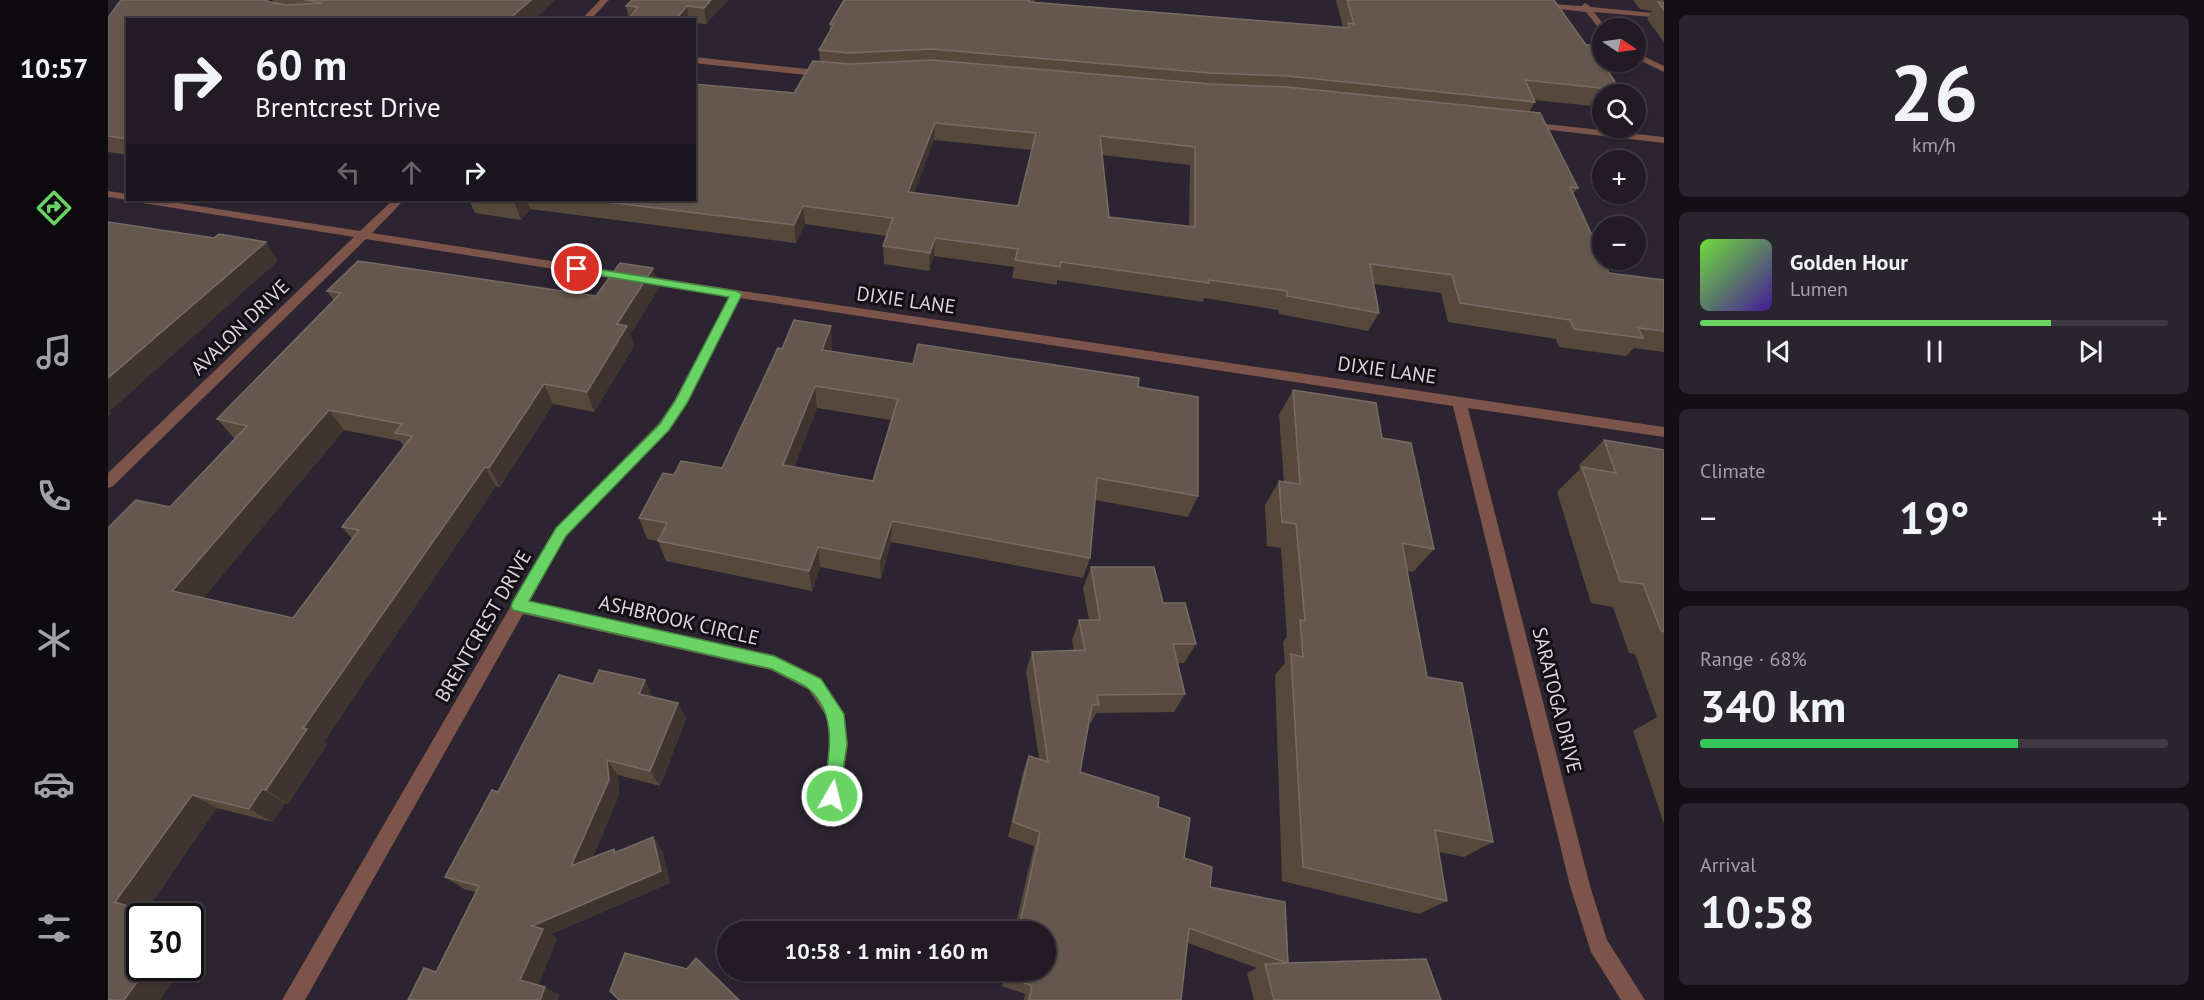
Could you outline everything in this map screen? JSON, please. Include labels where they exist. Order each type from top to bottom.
[{"type":"street","points":[[587,18],[605,0]]},
{"type":"street","points":[[1581,0],[1594,18]]},
{"type":"street","points":[[1526,4],[1664,16]]},
{"type":"street","points":[[696,60],[838,75]]},
{"type":"street","points":[[1646,60],[1664,69]]},
{"type":"street","points":[[1513,124],[1664,140]]},
{"type":"street","points":[[108,194],[126,197]]},
{"type":"street","name":"DIXIE LANE","points":[[149,201],[736,294],[1664,432]]},
{"type":"street","name":"AVALON DRIVE","points":[[108,482],[398,201]]},
{"type":"street","name":"BRENTCREST DRIVE","points":[[293,1000],[561,532],[664,427],[680,403],[736,294]]},
{"type":"street","name":"SARATOGA DRIVE","points":[[1459,400],[1580,886],[1598,945],[1635,1000]]},
{"type":"street","name":"ASHBROOK CIRCLE","points":[[519,606],[774,663],[815,684],[835,714],[839,744],[832,796]]},
{"type":"building","points":[[121,0],[265,0],[286,5],[322,3],[305,0],[531,0],[510,18],[126,18],[126,139],[108,136],[108,18]]},
{"type":"building","points":[[632,0],[711,0],[704,8],[687,6],[677,18],[630,18],[638,7],[626,6]]},
{"type":"building","points":[[844,0],[1029,0],[1029,2],[1350,28],[1348,23],[1354,24],[1347,0],[1554,0],[1586,45],[1592,45],[1592,72],[1609,72],[1616,84],[1592,84],[1592,87],[1525,80],[1535,102],[1288,76],[1210,73],[932,49],[849,53],[819,50],[834,24],[830,24]]},
{"type":"building","points":[[932,60],[1210,84],[1287,87],[1540,113],[1578,188],[1570,187],[1592,235],[1592,270],[1608,270],[1609,273],[1664,280],[1664,331],[1638,328],[1643,338],[1574,329],[1570,320],[1460,303],[1452,275],[1370,264],[1379,313],[1287,296],[1287,291],[1209,280],[1209,283],[1061,262],[1060,267],[1015,260],[1018,249],[935,238],[930,253],[883,246],[893,218],[803,206],[794,225],[598,201],[696,201],[696,84],[794,93],[813,61],[850,64]],"holes":[[[935,123],[1036,133],[1018,206],[908,192]],[[1100,136],[1195,147],[1195,227],[1109,217]]]},
{"type":"building","points":[[108,222],[214,238],[219,234],[266,242],[108,378]]},
{"type":"building","points":[[358,261],[596,296],[620,263],[653,268],[617,324],[627,326],[587,392],[544,384],[489,468],[485,467],[303,728],[307,729],[266,790],[262,789],[249,809],[192,795],[115,902],[126,905],[126,981],[138,981],[124,1000],[108,1000],[108,528],[136,500],[170,507],[247,426],[217,419],[341,293],[327,291]],"holes":[[[329,410],[402,424],[395,433],[412,436],[342,527],[359,530],[293,618],[172,591]]]},
{"type":"building","points":[[794,320],[831,326],[822,350],[913,364],[918,344],[1139,378],[1138,387],[1198,397],[1198,496],[1097,478],[1090,558],[892,521],[880,559],[818,547],[809,571],[658,541],[667,523],[639,518],[663,473],[674,475],[681,461],[722,468],[778,348],[782,349]],"holes":[[[815,386],[898,399],[873,481],[783,465]]]},
{"type":"building","points":[[1293,390],[1376,403],[1382,438],[1411,443],[1434,549],[1402,543],[1427,677],[1462,683],[1493,842],[1435,830],[1447,901],[1303,867],[1291,654],[1303,657],[1300,620],[1305,621],[1296,524],[1282,522],[1279,481],[1300,484]]},
{"type":"building","points":[[1604,440],[1664,450],[1664,632],[1661,631],[1643,584],[1620,581],[1582,467],[1616,473]]},
{"type":"building","points":[[1091,567],[1154,567],[1163,603],[1185,603],[1196,644],[1173,644],[1185,694],[1097,695],[1099,705],[1092,705],[1080,772],[1159,797],[1158,807],[1190,818],[1184,858],[1212,867],[1210,887],[1285,902],[1288,963],[1426,959],[1441,1000],[1274,1000],[1265,964],[1287,963],[1189,928],[1181,1000],[1029,1000],[1032,986],[1019,981],[1056,981],[1056,921],[1020,921],[1040,832],[1013,822],[1029,756],[1048,762],[1032,652],[1085,650],[1079,620],[1100,620]]},
{"type":"building","points":[[599,670],[645,680],[639,694],[678,703],[650,771],[607,760],[609,780],[571,866],[614,849],[614,853],[653,837],[661,871],[532,926],[543,929],[520,980],[545,987],[540,1000],[408,1000],[424,968],[436,972],[479,886],[445,877],[492,790],[498,792],[559,675],[593,684]]},
{"type":"building","points":[[625,953],[687,969],[696,958],[739,1000],[619,1000],[610,991]]},
{"type":"route","points":[[577,269],[736,294],[680,403],[664,427],[645,449],[561,532],[519,606],[774,663],[815,684],[835,714],[839,744],[832,796]]}]
